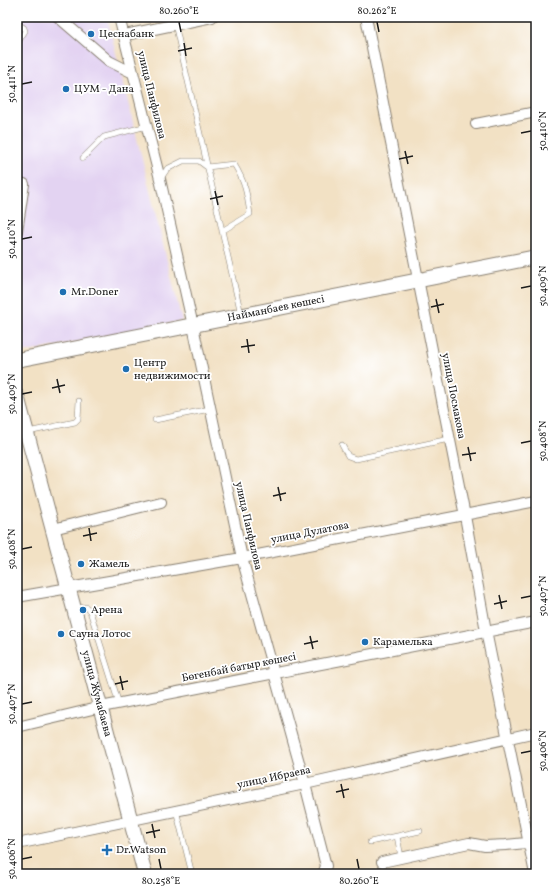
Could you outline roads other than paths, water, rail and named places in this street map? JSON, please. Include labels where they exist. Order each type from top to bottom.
[{"type":"street","points":[[58,17],[109,61],[133,73]]},
{"type":"street","name":"улица Панфилова","points":[[119,17],[160,179],[242,558],[273,674],[305,784],[326,866],[323,874]]},
{"type":"street","points":[[124,35],[212,17]]},
{"type":"street","name":"улица Посмакова","points":[[366,17],[450,439],[486,631],[508,738],[532,842],[535,874]]},
{"type":"street","points":[[476,124],[536,112]]},
{"type":"street","points":[[17,231],[24,184]]},
{"type":"street","name":"Найманбаев көшесі","points":[[17,360],[536,257]]},
{"type":"street","name":"улица Жумабаева","points":[[17,396],[145,874]]},
{"type":"street","points":[[53,529],[161,502]]},
{"type":"street","name":"улица Дулатова","points":[[17,597],[242,558],[536,502]]},
{"type":"street","name":"Бөгенбай батыр көшесі","points":[[17,727],[101,707],[536,622]]},
{"type":"street","name":"улица Ибраева","points":[[17,844],[131,819],[305,784],[536,732]]},
{"type":"street","points":[[382,862],[469,843],[485,846],[532,842]]},
{"type":"lane","points":[[17,23],[24,28],[25,31],[17,44]]},
{"type":"lane","points":[[175,24],[241,316]]},
{"type":"lane","points":[[83,158],[104,137],[146,126]]},
{"type":"lane","points":[[160,179],[167,169],[184,160],[199,161],[207,167],[234,164],[244,180],[250,214],[222,231]]},
{"type":"lane","points":[[27,432],[75,422],[78,420],[79,401]]},
{"type":"lane","points":[[155,420],[210,409]]},
{"type":"lane","points":[[342,445],[348,456],[356,459],[450,439]]},
{"type":"lane","points":[[74,608],[86,607],[90,611],[119,704]]},
{"type":"lane","points":[[176,810],[192,874]]},
{"type":"lane","points":[[370,842],[420,831]]},
{"type":"lane","points":[[397,836],[401,857]]},
{"type":"place","name":"Цеснабанк","points":[[91,34]]},
{"type":"place","name":"ЦУМ - Дана","points":[[66,89]]},
{"type":"place","name":"Mr.Doner","points":[[63,292]]},
{"type":"place","name":"Центр недвижимости","points":[[126,369]]},
{"type":"place","name":"Жамель","points":[[81,564]]},
{"type":"place","name":"Арена","points":[[83,610]]},
{"type":"place","name":"Сауна Лотос","points":[[61,634]]},
{"type":"place","name":"Карамелька","points":[[365,642]]},
{"type":"place","name":"Dr.Watson","points":[[107,850]]}]
